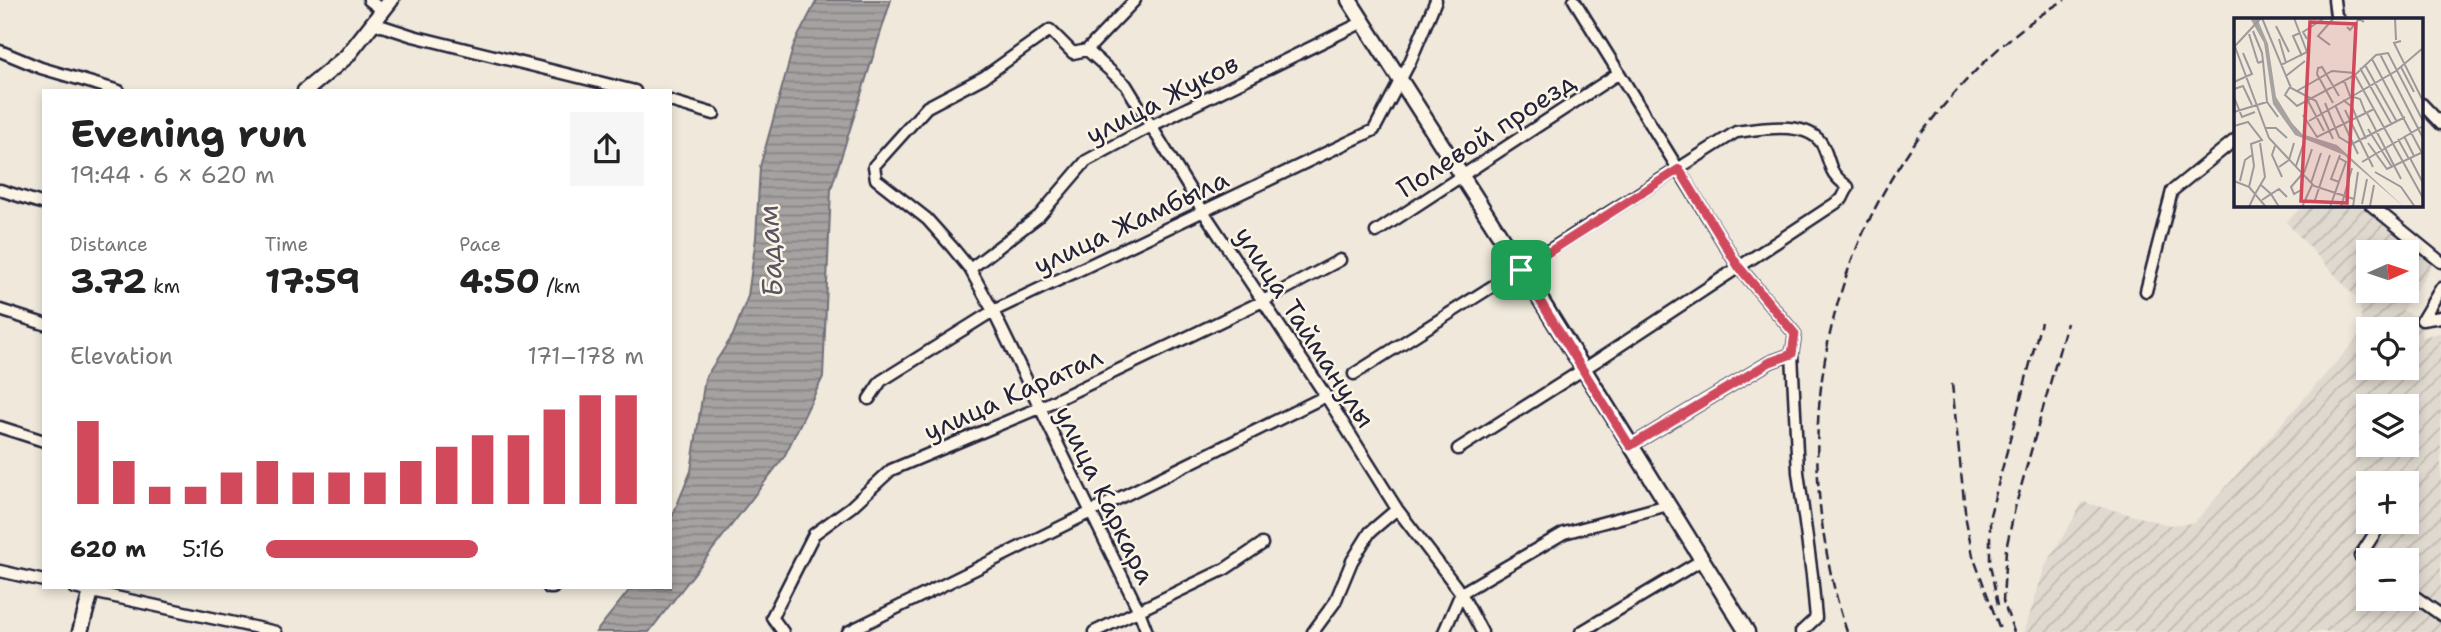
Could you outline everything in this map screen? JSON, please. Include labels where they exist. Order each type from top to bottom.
[{"type":"street","points":[[307,89],[347,56],[387,5],[369,0]]},
{"type":"street","points":[[1087,50],[1135,0]]},
{"type":"street","points":[[1349,0],[1747,632]]},
{"type":"street","name":"улица Жамбыла","points":[[869,399],[880,381],[993,311],[1374,130],[1410,62],[1436,0]]},
{"type":"street","points":[[1574,0],[1738,266],[1795,334],[1792,354],[1798,472],[1816,618],[1801,632]]},
{"type":"street","points":[[2334,0],[2338,18]]},
{"type":"street","name":"улица Жуков","points":[[970,269],[1039,216],[1086,162],[1151,126],[1363,22]]},
{"type":"street","points":[[373,23],[413,36],[627,89]]},
{"type":"street","name":"улица Тайманулы","points":[[876,179],[874,166],[928,107],[984,77],[1050,30],[1073,53],[1087,50],[1126,85],[1203,211],[1326,396],[1397,509],[1461,593],[1482,632]]},
{"type":"street","points":[[0,51],[41,68],[112,89]]},
{"type":"street","name":"Полевой проезд","points":[[1376,232],[1619,73]]},
{"type":"street","points":[[672,102],[714,114]]},
{"type":"street","points":[[2424,106],[2441,124]]},
{"type":"street","points":[[1354,374],[1737,132],[1781,127],[1813,135],[1822,144],[1833,175],[1848,187],[1842,199],[1458,449]]},
{"type":"street","points":[[2146,291],[2172,191],[2234,141]]},
{"type":"street","name":"улица Каркара","points":[[876,179],[927,219],[970,269],[993,311],[1147,632]]},
{"type":"street","points":[[0,190],[42,203]]},
{"type":"street","points":[[2372,206],[2441,262]]},
{"type":"street","name":"улица Каратал","points":[[783,632],[772,617],[814,534],[851,507],[891,470],[1039,408],[1263,301],[1340,260]]},
{"type":"street","points":[[2441,288],[2422,320],[2441,317]]},
{"type":"street","points":[[0,310],[42,323]]},
{"type":"street","points":[[1630,446],[1770,362],[1792,354]]},
{"type":"street","points":[[848,632],[1326,396]]},
{"type":"street","points":[[0,427],[42,440]]},
{"type":"street","points":[[1444,632],[1461,593],[1564,533],[1668,505]]},
{"type":"street","points":[[1313,632],[1335,602],[1352,561],[1370,533],[1397,509]]},
{"type":"street","points":[[1094,632],[1225,569],[1262,544]]},
{"type":"street","points":[[1581,632],[1702,560]]},
{"type":"street","points":[[0,571],[42,581]]},
{"type":"street","points":[[80,632],[91,590],[276,632]]},
{"type":"street","points":[[2419,599],[2441,615]]},
{"type":"shaded area","points":[[2303,206],[2362,206],[2403,240],[2356,240],[2356,298],[2286,222]]},
{"type":"shaded area","points":[[2419,253],[2433,265],[2419,285]]},
{"type":"shaded area","points":[[2360,303],[2407,303],[2402,310],[2416,317],[2361,317]]},
{"type":"shaded area","points":[[2419,318],[2422,320],[2421,337],[2441,333],[2441,632],[2024,632],[2045,567],[2083,502],[2169,525],[2194,523],[2356,340],[2356,380],[2419,380]]},
{"type":"water","name":"Бадам","points":[[817,0],[891,0],[831,189],[823,377],[784,457],[649,632],[596,632],[630,589],[672,589],[672,517],[691,471],[705,378],[733,335],[748,296],[756,238],[760,167],[794,44]]},
{"type":"railway","points":[[1847,632],[1828,561],[1819,490],[1818,419],[1827,349],[1844,281],[1871,216],[1907,154],[1952,96],[2005,43],[2065,0]]},
{"type":"railway","points":[[1998,605],[1990,565],[1990,515],[2041,322]]},
{"type":"railway","points":[[2014,632],[2003,601],[2006,549],[2067,323]]},
{"type":"railway","points":[[1952,384],[1966,520],[1973,556],[2001,632]]},
{"type":"route","points":[[1679,169],[1738,266],[1795,334],[1792,354],[1770,362],[1630,446],[1521,270],[1679,169]]}]
